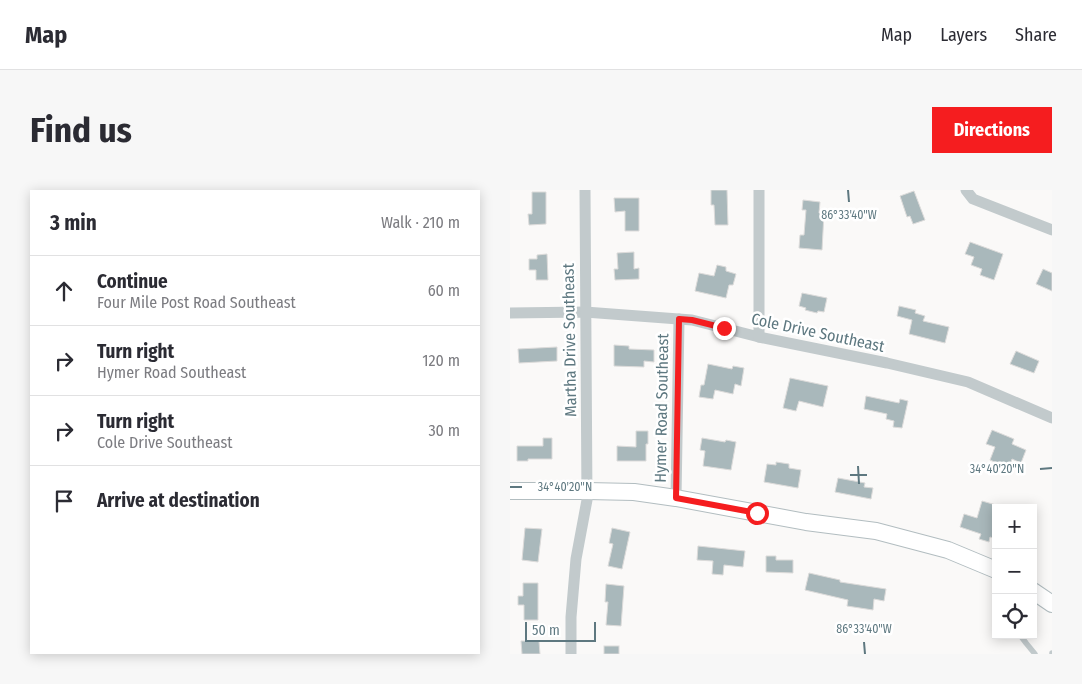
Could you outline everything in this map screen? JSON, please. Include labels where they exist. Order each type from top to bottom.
[{"type":"main road","points":[[510,491],[634,492],[676,498],[806,522],[876,531],[948,550],[992,568]]},
{"type":"main road","points":[[1037,594],[1052,604]]},
{"type":"street","name":"Martha Drive Southeast","points":[[571,654],[576,558],[587,500],[584,190]]},
{"type":"street","points":[[759,190],[759,337]]},
{"type":"street","points":[[966,190],[973,199],[1052,230]]},
{"type":"street","name":"Cole Drive Southeast","points":[[510,313],[585,312],[692,320],[759,337],[887,363],[968,382],[1052,418]]},
{"type":"street","name":"Hymer Road Southeast","points":[[676,498],[679,319]]},
{"type":"lane","points":[[1023,639],[1035,654]]},
{"type":"building","points":[[711,190],[727,190],[728,225],[715,225],[714,205],[711,205]]},
{"type":"building","points":[[914,191],[925,220],[913,224],[910,216],[907,217],[900,196]]},
{"type":"building","points":[[532,192],[546,192],[546,224],[529,225],[528,214],[532,214]]},
{"type":"building","points":[[614,198],[639,198],[639,231],[625,231],[625,211],[615,212]]},
{"type":"building","points":[[803,200],[820,202],[819,213],[824,213],[822,250],[799,248],[800,235],[804,235],[806,210],[802,210]]},
{"type":"building","points":[[970,242],[1003,254],[994,280],[980,275],[982,269],[971,265],[974,257],[965,254]]},
{"type":"building","points":[[634,252],[634,269],[639,268],[639,279],[615,280],[614,269],[618,269],[617,253]]},
{"type":"building","points":[[547,254],[548,280],[536,280],[536,270],[529,270],[529,259],[537,259],[537,255]]},
{"type":"building","points":[[717,265],[726,267],[726,271],[736,274],[733,285],[729,285],[726,298],[695,291],[699,273],[714,276]]},
{"type":"building","points":[[1043,269],[1052,273],[1052,291],[1036,284]]},
{"type":"building","points":[[802,293],[827,298],[824,312],[818,311],[817,313],[805,310],[806,308],[799,306]]},
{"type":"building","points":[[899,306],[916,310],[915,313],[925,316],[923,321],[949,327],[945,343],[909,334],[912,320],[897,316]]},
{"type":"building","points":[[614,345],[629,346],[629,349],[654,350],[654,362],[644,361],[644,367],[614,366]]},
{"type":"building","points":[[557,347],[557,361],[519,363],[518,349]]},
{"type":"building","points":[[1016,351],[1039,361],[1034,373],[1010,364]]},
{"type":"building","points":[[708,364],[732,369],[733,366],[744,368],[741,386],[735,384],[733,394],[715,390],[713,399],[699,397],[701,385],[704,385]]},
{"type":"building","points":[[790,378],[828,386],[823,407],[799,401],[796,411],[783,408]]},
{"type":"building","points":[[866,396],[899,403],[900,399],[908,401],[902,428],[893,427],[894,421],[886,419],[887,414],[864,409]]},
{"type":"building","points":[[992,430],[1014,439],[1012,444],[1026,450],[1021,463],[1012,459],[1009,468],[990,460],[995,447],[986,444]]},
{"type":"building","points":[[636,431],[648,431],[646,461],[617,461],[617,446],[636,447]]},
{"type":"building","points":[[543,438],[552,438],[552,459],[517,461],[517,446],[543,446]]},
{"type":"building","points":[[702,438],[736,442],[731,470],[703,466],[705,451],[700,450]]},
{"type":"building","points":[[776,462],[789,464],[789,468],[801,470],[798,488],[764,482],[767,464],[776,465]]},
{"type":"building","points":[[838,478],[865,483],[864,487],[873,488],[871,499],[835,492]]},
{"type":"building","points":[[982,501],[992,504],[992,538],[990,537],[989,542],[979,539],[981,534],[960,527],[964,514],[977,518]]},
{"type":"building","points":[[525,528],[542,529],[538,562],[522,560]]},
{"type":"building","points":[[612,528],[630,532],[622,569],[608,566],[613,544],[609,543]]},
{"type":"building","points":[[698,546],[745,551],[743,567],[724,565],[723,575],[712,574],[713,561],[697,560]]},
{"type":"building","points":[[766,556],[776,556],[776,560],[793,560],[793,573],[766,572]]},
{"type":"building","points":[[809,573],[840,580],[840,582],[886,589],[884,601],[874,599],[873,610],[847,606],[848,600],[805,590]]},
{"type":"building","points":[[523,583],[538,583],[538,620],[524,620],[524,605],[518,605],[518,596],[523,596]]},
{"type":"building","points":[[606,584],[624,586],[621,626],[606,625],[608,602],[605,602]]},
{"type":"building","points":[[521,641],[539,641],[540,654],[522,654]]},
{"type":"building","points":[[604,646],[619,646],[619,654],[604,654]]},
{"type":"route","points":[[724,328],[692,320],[679,319],[676,498],[757,513]]}]
